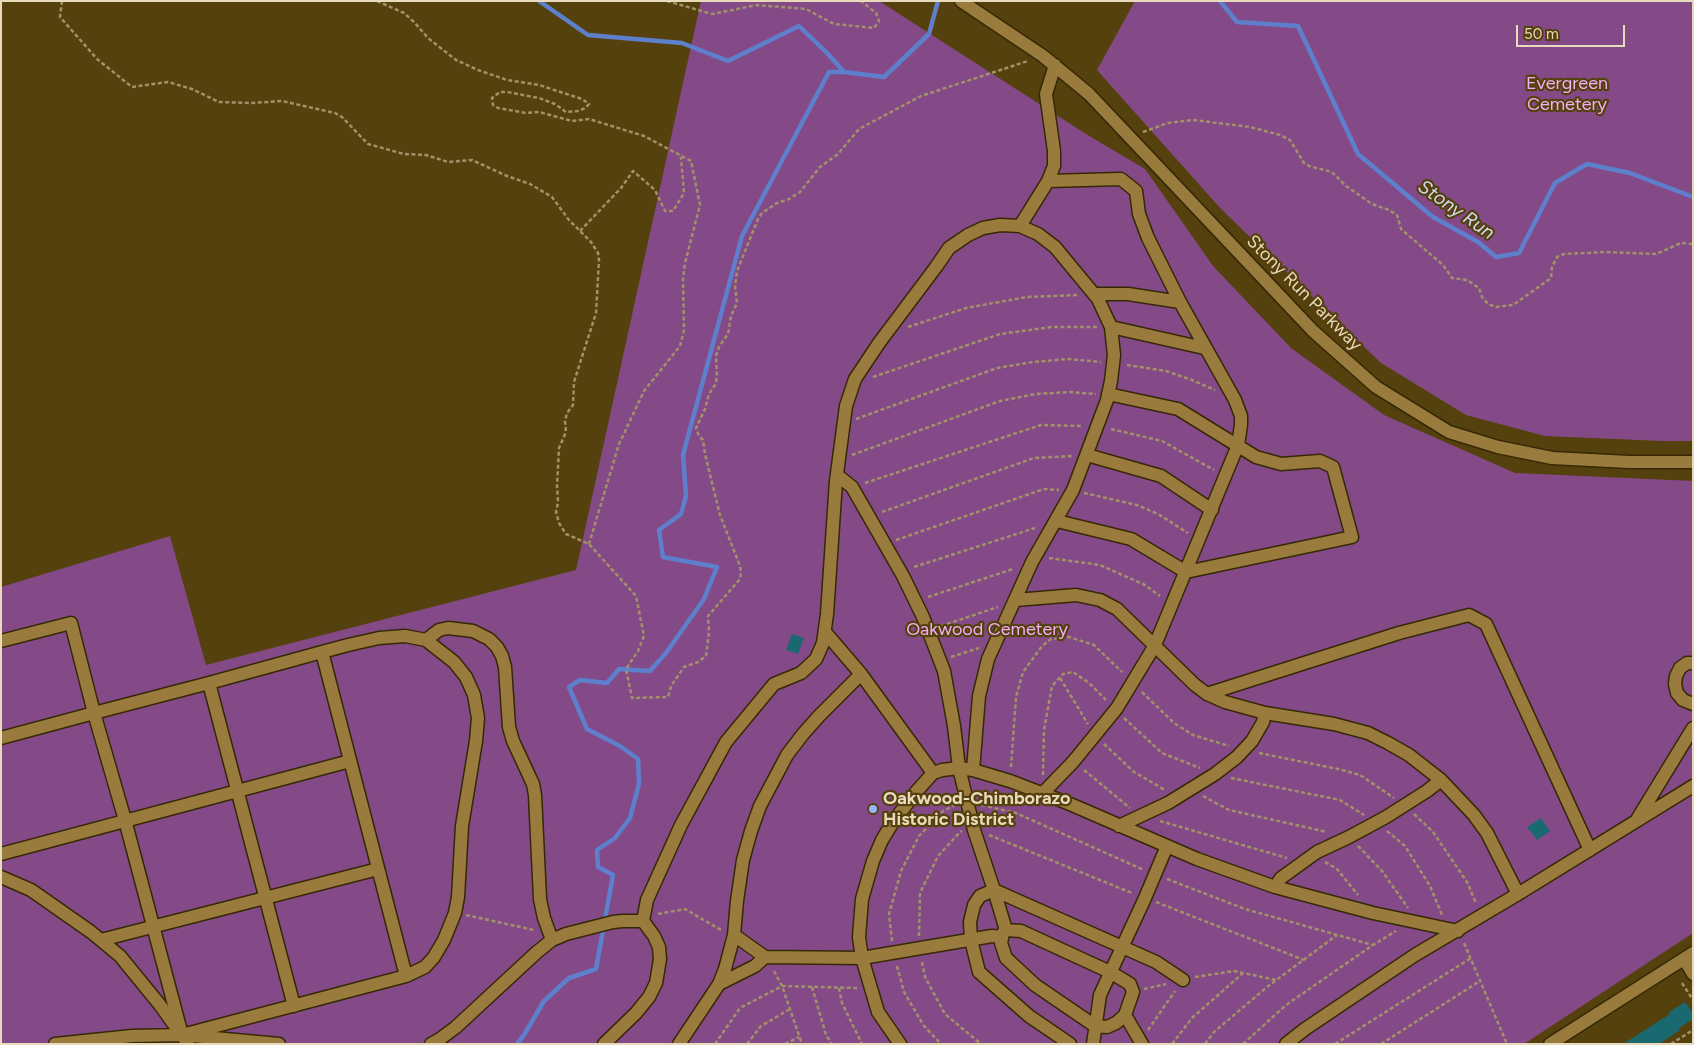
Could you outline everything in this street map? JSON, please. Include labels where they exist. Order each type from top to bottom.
[{"type":"street","name":"Stony Run Parkway","points":[[961,1],[1044,56],[1089,94],[1313,331],[1376,387],[1449,432],[1498,447],[1552,458],[1629,462],[1693,462]]},
{"type":"street","points":[[1020,226],[1048,180],[1054,166],[1054,151],[1046,94],[1055,65]]},
{"type":"street","points":[[1043,793],[1073,762],[1117,708],[1155,645],[1238,445],[1241,416],[1235,400],[1204,348],[1148,238],[1139,214],[1136,190],[1121,179],[1048,180]]},
{"type":"street","points":[[604,1044],[636,1013],[656,983],[660,959],[659,947],[654,936],[643,921],[647,900],[681,825],[726,742],[774,684],[802,673],[816,659],[823,643],[837,474],[843,423],[853,383],[885,335],[949,248],[982,228],[1000,225],[1020,226],[1038,234],[1055,248],[1094,294],[1111,326],[1114,355],[1108,394],[1073,490],[1032,562],[988,659],[980,696],[973,770]]},
{"type":"street","points":[[1094,294],[1128,294],[1180,302]]},
{"type":"street","points":[[1111,326],[1204,348]]},
{"type":"street","points":[[1056,521],[1131,539],[1186,572],[1352,537],[1333,467],[1320,461],[1281,464],[1256,457],[1178,409],[1108,394]]},
{"type":"street","points":[[1087,455],[1161,476],[1212,510]]},
{"type":"street","points":[[719,984],[768,961],[862,958],[970,940],[1004,934],[1020,931],[1110,972],[1130,984],[1133,992],[1125,1016],[1107,1027],[1095,1026],[1035,985],[1006,958],[1002,950],[1004,934],[994,890],[958,768],[954,726],[944,671],[901,572],[852,487],[837,474]]},
{"type":"street","points":[[1016,600],[1076,595],[1100,600],[1117,609],[1207,694],[1225,702],[1265,713],[1334,724],[1368,733],[1409,755],[1441,780],[1474,815],[1499,855],[1518,894]]},
{"type":"street","points":[[1207,694],[1399,633],[1469,615],[1486,624],[1590,850]]},
{"type":"street","points":[[1,641],[71,622],[152,926],[185,1039]]},
{"type":"street","points":[[426,640],[439,630],[448,628],[473,631],[489,639],[502,656],[505,667],[509,727],[513,741],[533,784],[535,795],[540,899],[552,940]]},
{"type":"street","points":[[825,632],[861,674],[934,773]]},
{"type":"street","points":[[1,738],[379,638],[405,636],[426,640],[454,662],[466,677],[471,686],[477,707],[478,728],[462,826],[458,897],[455,913],[444,940],[434,957],[425,967],[406,976],[294,1006],[185,1039]]},
{"type":"street","points":[[322,652],[406,976]]},
{"type":"street","points":[[1693,663],[1687,663],[1680,668],[1675,684],[1677,693],[1683,700],[1693,704]]},
{"type":"street","points":[[679,1044],[719,984],[725,969],[734,935],[743,860],[760,806],[787,756],[803,734],[861,674]]},
{"type":"street","points":[[209,682],[294,1006]]},
{"type":"street","points":[[1120,826],[1177,797],[1215,774],[1245,750],[1259,731],[1265,713]]},
{"type":"street","points":[[1637,820],[1693,728]]},
{"type":"street","points":[[1,854],[350,761]]},
{"type":"street","points":[[900,1044],[878,1012],[862,958],[859,938],[862,899],[872,861],[893,822],[916,792],[934,773],[942,770],[958,768],[973,770],[1043,793],[1243,877],[1275,887],[1373,913],[1458,930]]},
{"type":"street","points":[[1275,887],[1281,878],[1314,854],[1349,837],[1405,805],[1441,780]]},
{"type":"street","points":[[1286,1044],[1305,1029],[1415,955],[1693,786]]},
{"type":"street","points":[[1093,1044],[1100,995],[1167,846]]},
{"type":"street","points":[[101,940],[378,869]]},
{"type":"street","points":[[1,876],[31,890],[101,940],[120,956],[185,1039]]},
{"type":"street","points":[[1070,1044],[1029,1016],[979,972],[970,940],[970,922],[974,905],[980,896],[994,890],[1156,962],[1183,980]]},
{"type":"street","points":[[431,1044],[456,1027],[536,952],[552,940],[613,922],[643,921]]},
{"type":"street","points":[[734,935],[768,961]]},
{"type":"street","points":[[1550,1044],[1688,956],[1693,974]]},
{"type":"street","points":[[1125,1016],[1140,1043]]},
{"type":"street","points":[[55,1044],[132,1036],[279,1044]]},
{"type":"path","points":[[62,1],[60,17],[97,59],[132,88],[168,82],[192,89],[219,102],[252,103],[282,101],[334,112],[342,116],[368,144],[404,154],[426,155],[448,162],[472,160],[530,184],[552,197],[569,220],[591,242],[598,253],[599,260],[596,313],[574,382],[573,405],[567,413],[565,421],[566,432],[559,448],[558,502],[556,512],[559,523],[566,534],[589,544],[636,596],[644,636],[638,651],[626,669],[632,698],[668,697],[671,686],[684,667],[698,662],[706,656],[709,632],[708,616],[740,579],[740,566],[720,515],[703,440],[696,428],[717,377],[716,356],[718,347],[728,334],[731,316],[736,303],[735,286],[737,271],[758,219],[762,213],[777,203],[789,199],[800,192],[820,167],[838,154],[859,129],[921,96],[1044,56]]},
{"type":"path","points":[[377,1],[404,13],[428,38],[456,60],[507,80],[539,85],[582,99],[588,104],[579,112],[566,112],[555,104],[539,98],[500,92],[492,98],[492,105],[498,108],[526,113],[539,112],[572,120],[589,119],[644,136],[691,161],[700,205],[683,279],[684,330],[680,346],[644,391],[619,444],[589,544]]},
{"type":"path","points":[[666,1],[712,14],[757,5],[806,9],[834,24],[874,28],[879,21],[876,13],[861,1]]},
{"type":"path","points":[[1128,136],[1168,123],[1193,120],[1250,127],[1280,135],[1290,140],[1304,164],[1332,172],[1346,186],[1372,204],[1389,210],[1398,216],[1401,229],[1443,264],[1452,278],[1467,280],[1479,288],[1488,304],[1496,307],[1513,306],[1545,283],[1551,278],[1552,267],[1557,257],[1564,254],[1606,252],[1656,254],[1681,243],[1693,244]]},
{"type":"path","points":[[580,231],[621,188],[634,171],[655,190],[665,211],[673,211],[684,194],[681,156]]},
{"type":"path","points":[[885,335],[966,308],[1027,297],[1094,294]]},
{"type":"path","points":[[853,383],[1000,334],[1052,327],[1111,326]]},
{"type":"path","points":[[843,423],[997,368],[1033,362],[1068,360],[1113,363],[1166,371],[1192,380],[1235,400]]},
{"type":"path","points":[[839,460],[1000,401],[1036,394],[1070,392],[1108,394]]},
{"type":"path","points":[[852,487],[1041,425],[1097,426],[1162,441],[1226,476]]},
{"type":"path","points":[[869,516],[1034,458],[1087,455]]},
{"type":"path","points":[[901,572],[1056,521]]},
{"type":"path","points":[[915,601],[1043,557],[1100,565],[1145,585],[1172,604]]},
{"type":"path","points":[[928,631],[1016,600]]},
{"type":"path","points":[[1010,782],[1016,697],[1023,672],[1042,646],[1051,639],[1069,637],[1094,645],[1174,723],[1194,735],[1245,750],[1360,775],[1405,805],[1433,832],[1467,882],[1482,916]]},
{"type":"path","points":[[940,660],[995,642]]},
{"type":"path","points":[[1060,678],[1095,735],[1134,772],[1177,797]]},
{"type":"path","points":[[1073,762],[1140,815],[1302,862]]},
{"type":"path","points":[[941,1044],[924,1026],[904,992],[893,953],[889,914],[901,871],[919,836],[943,811],[967,801],[1016,813],[1154,874],[1245,909],[1373,945]]},
{"type":"path","points":[[1314,854],[1337,869],[1373,913]]},
{"type":"path","points":[[658,914],[685,909],[721,930]]},
{"type":"path","points":[[459,914],[533,930]]},
{"type":"path","points":[[1243,1044],[1286,1005],[1373,945],[1412,921]]},
{"type":"path","points":[[1458,930],[1507,1044]]},
{"type":"path","points":[[1205,1044],[1214,1032],[1277,980],[1337,935]]},
{"type":"path","points":[[1335,1044],[1471,958]]},
{"type":"path","points":[[768,961],[782,986],[802,1044]]},
{"type":"path","points":[[1133,992],[1183,980],[1234,971],[1277,980]]},
{"type":"path","points":[[1172,1044],[1192,1018],[1243,973]]},
{"type":"path","points":[[1140,1043],[1183,980]]},
{"type":"path","points":[[1381,1044],[1480,981]]},
{"type":"path","points":[[1682,983],[1693,1000]]},
{"type":"path","points":[[715,1044],[740,1008],[782,986],[871,989]]},
{"type":"path","points":[[812,987],[826,1035],[832,1044]]},
{"type":"path","points":[[839,988],[842,1003],[862,1044]]},
{"type":"path","points":[[747,1044],[761,1026],[790,1009]]},
{"type":"path","points":[[1671,1044],[1693,1030]]},
{"type":"path","points":[[785,1044],[800,1037]]},
{"type":"green space","name":"Oakwood Cemetery","points":[[701,1],[879,1],[1086,134],[1145,169],[1213,266],[1291,348],[1384,415],[1515,473],[1693,481],[1693,933],[1524,1044],[1,1044],[1,587],[170,536],[206,665],[576,570]]},
{"type":"green space","name":"Evergreen Cemetery","points":[[1135,1],[1693,1],[1693,441],[1545,436],[1466,415],[1381,363],[1221,209],[1097,70]]},
{"type":"building","points":[[792,634],[804,638],[798,654],[786,650]]},
{"type":"building","points":[[1541,818],[1550,831],[1537,840],[1527,827]]},
{"type":"building","points":[[1685,1002],[1693,1013],[1693,1019],[1679,1028],[1680,1030],[1659,1044],[1623,1044],[1670,1014],[1669,1012]]},
{"type":"waterway","points":[[539,1],[588,35],[682,43],[728,61],[799,26],[844,72],[884,77],[929,34],[938,1]]},
{"type":"waterway","name":"Stony Run","points":[[1220,1],[1237,22],[1298,26],[1358,154],[1433,217],[1478,242],[1496,257],[1519,253],[1555,183],[1587,164],[1630,173],[1693,197]]},
{"type":"waterway","points":[[517,1044],[544,1001],[569,978],[596,969],[613,875],[598,867],[597,850],[615,838],[630,818],[639,784],[638,759],[620,746],[587,729],[569,687],[580,680],[607,683],[619,669],[650,671],[666,653],[704,599],[717,567],[663,557],[659,530],[681,514],[686,496],[683,455],[742,236],[829,72],[844,72]]},
{"type":"place","name":"Oakwood-Chimborazo Historic District","points":[[873,809]]}]
